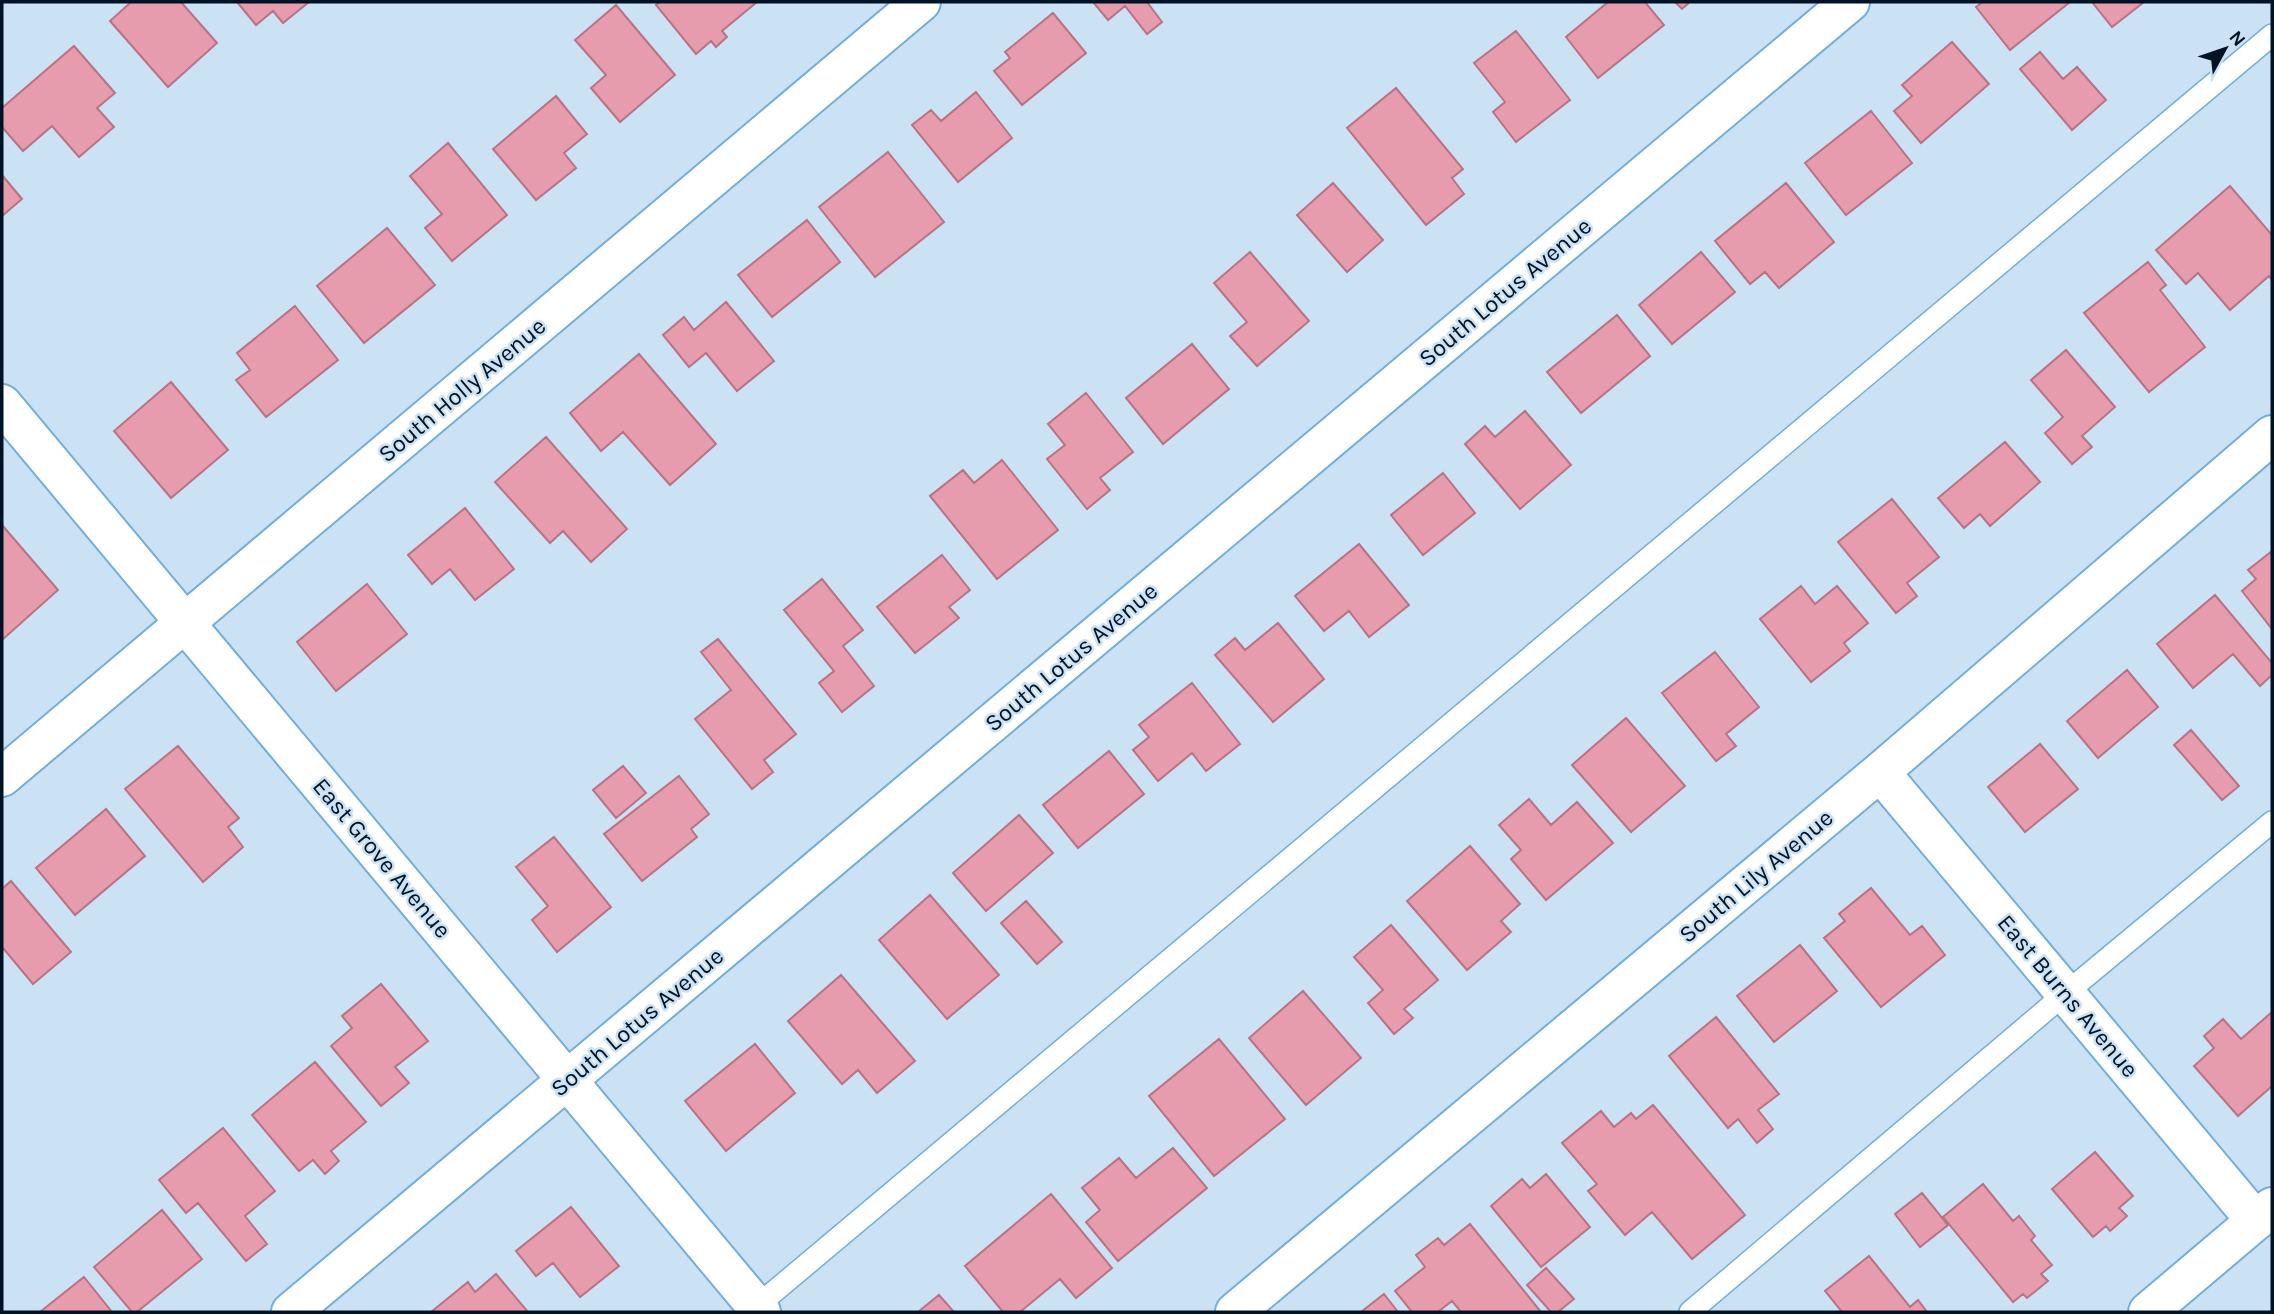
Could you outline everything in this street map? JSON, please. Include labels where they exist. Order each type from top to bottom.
[{"type":"street","name":"South Holly Avenue","points":[[2,778],[921,2]]},
{"type":"street","name":"South Lotus Avenue","points":[[292,1312],[1850,2]]},
{"type":"street","name":"East Grove Avenue","points":[[2,404],[568,1080],[756,1310]]},
{"type":"street","name":"South Lily Avenue","points":[[1235,1312],[1881,772],[2272,435]]},
{"type":"street","name":"East Burns Avenue","points":[[1881,772],[2066,993],[2264,1214]]},
{"type":"street","points":[[2148,1312],[2264,1214]]},
{"type":"lane","points":[[756,1310],[2272,35]]},
{"type":"lane","points":[[1690,1312],[2272,822]]},
{"type":"building","points":[[131,2],[181,2],[217,43],[168,87],[110,21]]},
{"type":"building","points":[[237,2],[309,2],[283,23],[273,11],[256,25]]},
{"type":"building","points":[[660,2],[757,2],[722,31],[727,37],[716,47],[711,41],[696,54],[656,5]]},
{"type":"building","points":[[1093,2],[1147,2],[1162,22],[1147,34],[1125,6],[1108,20]]},
{"type":"building","points":[[1608,2],[1645,2],[1664,25],[1598,78],[1566,37]]},
{"type":"building","points":[[1675,2],[1690,2],[1682,9]]},
{"type":"building","points":[[1983,2],[2070,2],[2010,50],[1976,7]]},
{"type":"building","points":[[2092,2],[2144,2],[2112,27]]},
{"type":"building","points":[[616,5],[675,75],[620,122],[591,88],[606,75],[575,40]]},
{"type":"building","points":[[1053,13],[1086,53],[1022,105],[994,71],[1010,58],[1005,52]]},
{"type":"building","points":[[1516,31],[1570,100],[1516,142],[1493,112],[1505,102],[1474,63]]},
{"type":"building","points":[[1952,42],[1989,84],[1921,143],[1894,111],[1912,96],[1902,85]]},
{"type":"building","points":[[74,46],[115,93],[97,108],[114,127],[79,157],[52,126],[23,151],[2,127],[2,108]]},
{"type":"building","points":[[2040,52],[2063,79],[2077,67],[2106,100],[2072,130],[2020,69]]},
{"type":"building","points":[[1396,88],[1463,169],[1452,178],[1464,194],[1426,225],[1347,128]]},
{"type":"building","points":[[976,92],[1012,138],[958,182],[912,125],[931,110],[941,121]]},
{"type":"building","points":[[556,96],[587,134],[564,153],[576,168],[536,200],[493,149]]},
{"type":"building","points":[[1871,111],[1912,163],[1846,215],[1805,163]]},
{"type":"building","points":[[448,143],[507,215],[452,261],[425,228],[442,214],[410,176]]},
{"type":"building","points":[[888,152],[944,222],[875,277],[819,207]]},
{"type":"building","points":[[2,175],[22,199],[2,216]]},
{"type":"building","points":[[1333,183],[1383,240],[1347,272],[1297,215]]},
{"type":"building","points":[[1786,183],[1834,242],[1779,288],[1765,272],[1750,284],[1715,241]]},
{"type":"building","points":[[2230,186],[2272,235],[2272,280],[2269,276],[2230,310],[2198,273],[2186,284],[2156,250]]},
{"type":"building","points":[[807,220],[840,262],[772,317],[738,275]]},
{"type":"building","points":[[387,228],[435,285],[364,343],[317,286]]},
{"type":"building","points":[[1250,252],[1309,321],[1257,366],[1230,336],[1247,322],[1214,283]]},
{"type":"building","points":[[1701,252],[1735,292],[1672,344],[1639,305]]},
{"type":"building","points":[[2148,262],[2166,285],[2160,290],[2205,347],[2149,392],[2084,313]]},
{"type":"building","points":[[726,302],[774,361],[737,391],[706,353],[689,367],[663,335],[684,317],[694,330]]},
{"type":"building","points":[[295,306],[338,360],[266,417],[236,380],[250,370],[237,353]]},
{"type":"building","points":[[1617,315],[1650,356],[1581,413],[1547,372]]},
{"type":"building","points":[[1192,344],[1229,389],[1163,444],[1126,398]]},
{"type":"building","points":[[2066,350],[2115,407],[2082,436],[2092,447],[2072,464],[2045,433],[2063,417],[2031,380]]},
{"type":"building","points":[[639,354],[716,444],[670,485],[623,432],[601,451],[570,413]]},
{"type":"building","points":[[171,382],[228,450],[171,498],[114,431]]},
{"type":"building","points":[[1086,393],[1133,452],[1100,478],[1110,490],[1087,509],[1047,459],[1065,445],[1048,424]]},
{"type":"building","points":[[1525,411],[1571,465],[1520,509],[1465,444],[1485,426],[1495,437]]},
{"type":"building","points":[[546,437],[627,529],[591,562],[563,531],[550,543],[495,482]]},
{"type":"building","points":[[2005,442],[2040,482],[1990,526],[1980,514],[1964,528],[1938,498]]},
{"type":"building","points":[[1002,460],[1058,530],[997,579],[930,496],[963,470],[974,483]]},
{"type":"building","points":[[1443,473],[1475,513],[1423,555],[1391,515]]},
{"type":"building","points":[[1892,499],[1939,557],[1907,583],[1917,596],[1896,613],[1838,542]]},
{"type":"building","points":[[465,508],[514,569],[475,600],[450,569],[432,584],[408,555]]},
{"type":"building","points":[[2,525],[58,590],[2,640]]},
{"type":"building","points":[[1359,544],[1409,605],[1369,637],[1349,611],[1324,631],[1295,596]]},
{"type":"building","points":[[2272,551],[2272,629],[2242,591],[2256,579],[2248,570]]},
{"type":"building","points":[[942,555],[970,590],[949,607],[959,618],[915,653],[877,607]]},
{"type":"building","points":[[822,579],[863,630],[843,646],[874,686],[842,712],[819,683],[834,671],[784,610]]},
{"type":"building","points":[[367,584],[407,634],[336,691],[297,642]]},
{"type":"building","points":[[1801,586],[1815,604],[1837,586],[1868,623],[1844,643],[1850,651],[1811,682],[1760,619]]},
{"type":"building","points":[[2215,595],[2272,663],[2272,675],[2260,686],[2233,654],[2193,688],[2157,644]]},
{"type":"building","points":[[1278,623],[1324,679],[1273,722],[1215,655],[1235,638],[1245,650]]},
{"type":"building","points":[[718,639],[796,734],[764,760],[773,772],[752,789],[695,719],[731,690],[701,652]]},
{"type":"building","points":[[1715,652],[1759,707],[1726,734],[1736,746],[1716,761],[1662,693]]},
{"type":"building","points":[[2127,670],[2158,707],[2098,758],[2067,721]]},
{"type":"building","points":[[1192,683],[1240,744],[1206,771],[1192,753],[1158,781],[1133,750],[1149,737],[1139,725]]},
{"type":"building","points":[[1626,718],[1685,786],[1631,832],[1572,765]]},
{"type":"building","points":[[2191,730],[2239,786],[2222,800],[2174,745]]},
{"type":"building","points":[[2040,744],[2078,789],[2025,832],[1988,787]]},
{"type":"building","points":[[178,746],[239,818],[228,827],[243,847],[203,882],[125,789]]},
{"type":"building","points":[[1109,751],[1144,794],[1078,848],[1043,805]]},
{"type":"building","points":[[623,766],[646,793],[616,818],[593,790]]},
{"type":"building","points":[[679,776],[709,814],[691,829],[697,837],[642,881],[604,834]]},
{"type":"building","points":[[1529,799],[1551,825],[1577,802],[1613,843],[1546,900],[1511,859],[1521,850],[1499,825]]},
{"type":"building","points":[[106,809],[145,856],[75,915],[36,868]]},
{"type":"building","points":[[1019,815],[1053,853],[986,911],[953,873]]},
{"type":"building","points":[[554,837],[611,907],[557,952],[532,920],[548,906],[516,867]]},
{"type":"building","points":[[1470,846],[1520,904],[1501,921],[1511,932],[1467,970],[1407,901]]},
{"type":"building","points":[[11,881],[71,952],[33,984],[2,949],[2,889]]},
{"type":"building","points":[[1871,888],[1910,935],[1922,926],[1945,955],[1881,1007],[1824,938],[1845,921],[1839,914]]},
{"type":"building","points":[[930,895],[999,975],[947,1019],[879,940]]},
{"type":"building","points":[[1026,901],[1062,942],[1037,964],[1001,923]]},
{"type":"building","points":[[1391,925],[1438,980],[1404,1009],[1413,1018],[1394,1034],[1368,1003],[1383,990],[1354,957]]},
{"type":"building","points":[[1800,945],[1837,991],[1774,1042],[1737,996]]},
{"type":"building","points":[[841,975],[915,1061],[877,1093],[858,1070],[842,1084],[788,1021]]},
{"type":"building","points":[[381,984],[428,1041],[395,1067],[409,1083],[381,1106],[331,1046],[352,1028],[342,1016]]},
{"type":"building","points":[[1303,991],[1361,1058],[1306,1105],[1249,1038]]},
{"type":"building","points":[[2272,1012],[2272,1086],[2238,1116],[2194,1066],[2214,1048],[2204,1036],[2223,1019],[2241,1039]]},
{"type":"building","points":[[1716,1017],[1779,1094],[1758,1110],[1773,1129],[1757,1143],[1738,1119],[1728,1128],[1669,1056]]},
{"type":"building","points":[[1219,1039],[1285,1119],[1214,1176],[1149,1096]]},
{"type":"building","points":[[755,1044],[795,1093],[726,1151],[685,1101]]},
{"type":"building","points":[[315,1062],[366,1122],[331,1151],[339,1161],[325,1174],[313,1160],[299,1171],[252,1115]]},
{"type":"building","points":[[1653,1105],[1745,1215],[1692,1259],[1652,1212],[1625,1235],[1588,1191],[1597,1184],[1562,1143],[1601,1111],[1614,1127],[1631,1113],[1636,1119]]},
{"type":"building","points":[[223,1128],[275,1191],[245,1216],[267,1244],[246,1261],[198,1203],[186,1213],[159,1180]]},
{"type":"building","points":[[1173,1148],[1207,1188],[1118,1261],[1086,1222],[1100,1210],[1082,1188],[1119,1158],[1136,1178]]},
{"type":"building","points":[[2095,1152],[2133,1196],[2119,1208],[2127,1216],[2110,1231],[2106,1226],[2093,1237],[2052,1189]]},
{"type":"building","points":[[1546,1174],[1590,1227],[1541,1267],[1491,1206],[1522,1179],[1530,1188]]},
{"type":"building","points":[[1983,1184],[2013,1221],[2019,1216],[2035,1236],[2031,1240],[2052,1265],[2041,1274],[2048,1281],[2027,1298],[2023,1294],[2013,1302],[1943,1217]]},
{"type":"building","points":[[1922,1193],[1948,1225],[1920,1247],[1895,1214]]},
{"type":"building","points":[[1051,1194],[1112,1268],[1076,1298],[1060,1279],[1020,1312],[1003,1312],[965,1266]]},
{"type":"building","points":[[571,1207],[619,1266],[580,1297],[553,1263],[536,1276],[516,1251]]},
{"type":"building","points":[[162,1210],[202,1259],[137,1312],[132,1312],[94,1267]]},
{"type":"building","points":[[1470,1224],[1541,1312],[1461,1312],[1452,1301],[1438,1312],[1412,1312],[1395,1291],[1425,1267],[1416,1255],[1438,1238],[1444,1245]]},
{"type":"building","points":[[1869,1256],[1910,1307],[1918,1300],[1927,1312],[1842,1312],[1825,1291]]},
{"type":"building","points":[[1546,1268],[1574,1299],[1558,1312],[1551,1312],[1527,1285]]},
{"type":"building","points":[[496,1274],[528,1312],[431,1312],[468,1282],[475,1292]]},
{"type":"building","points":[[84,1277],[112,1312],[40,1312]]},
{"type":"building","points":[[1384,1294],[1398,1312],[1361,1312]]},
{"type":"building","points":[[939,1295],[954,1312],[918,1312]]}]
